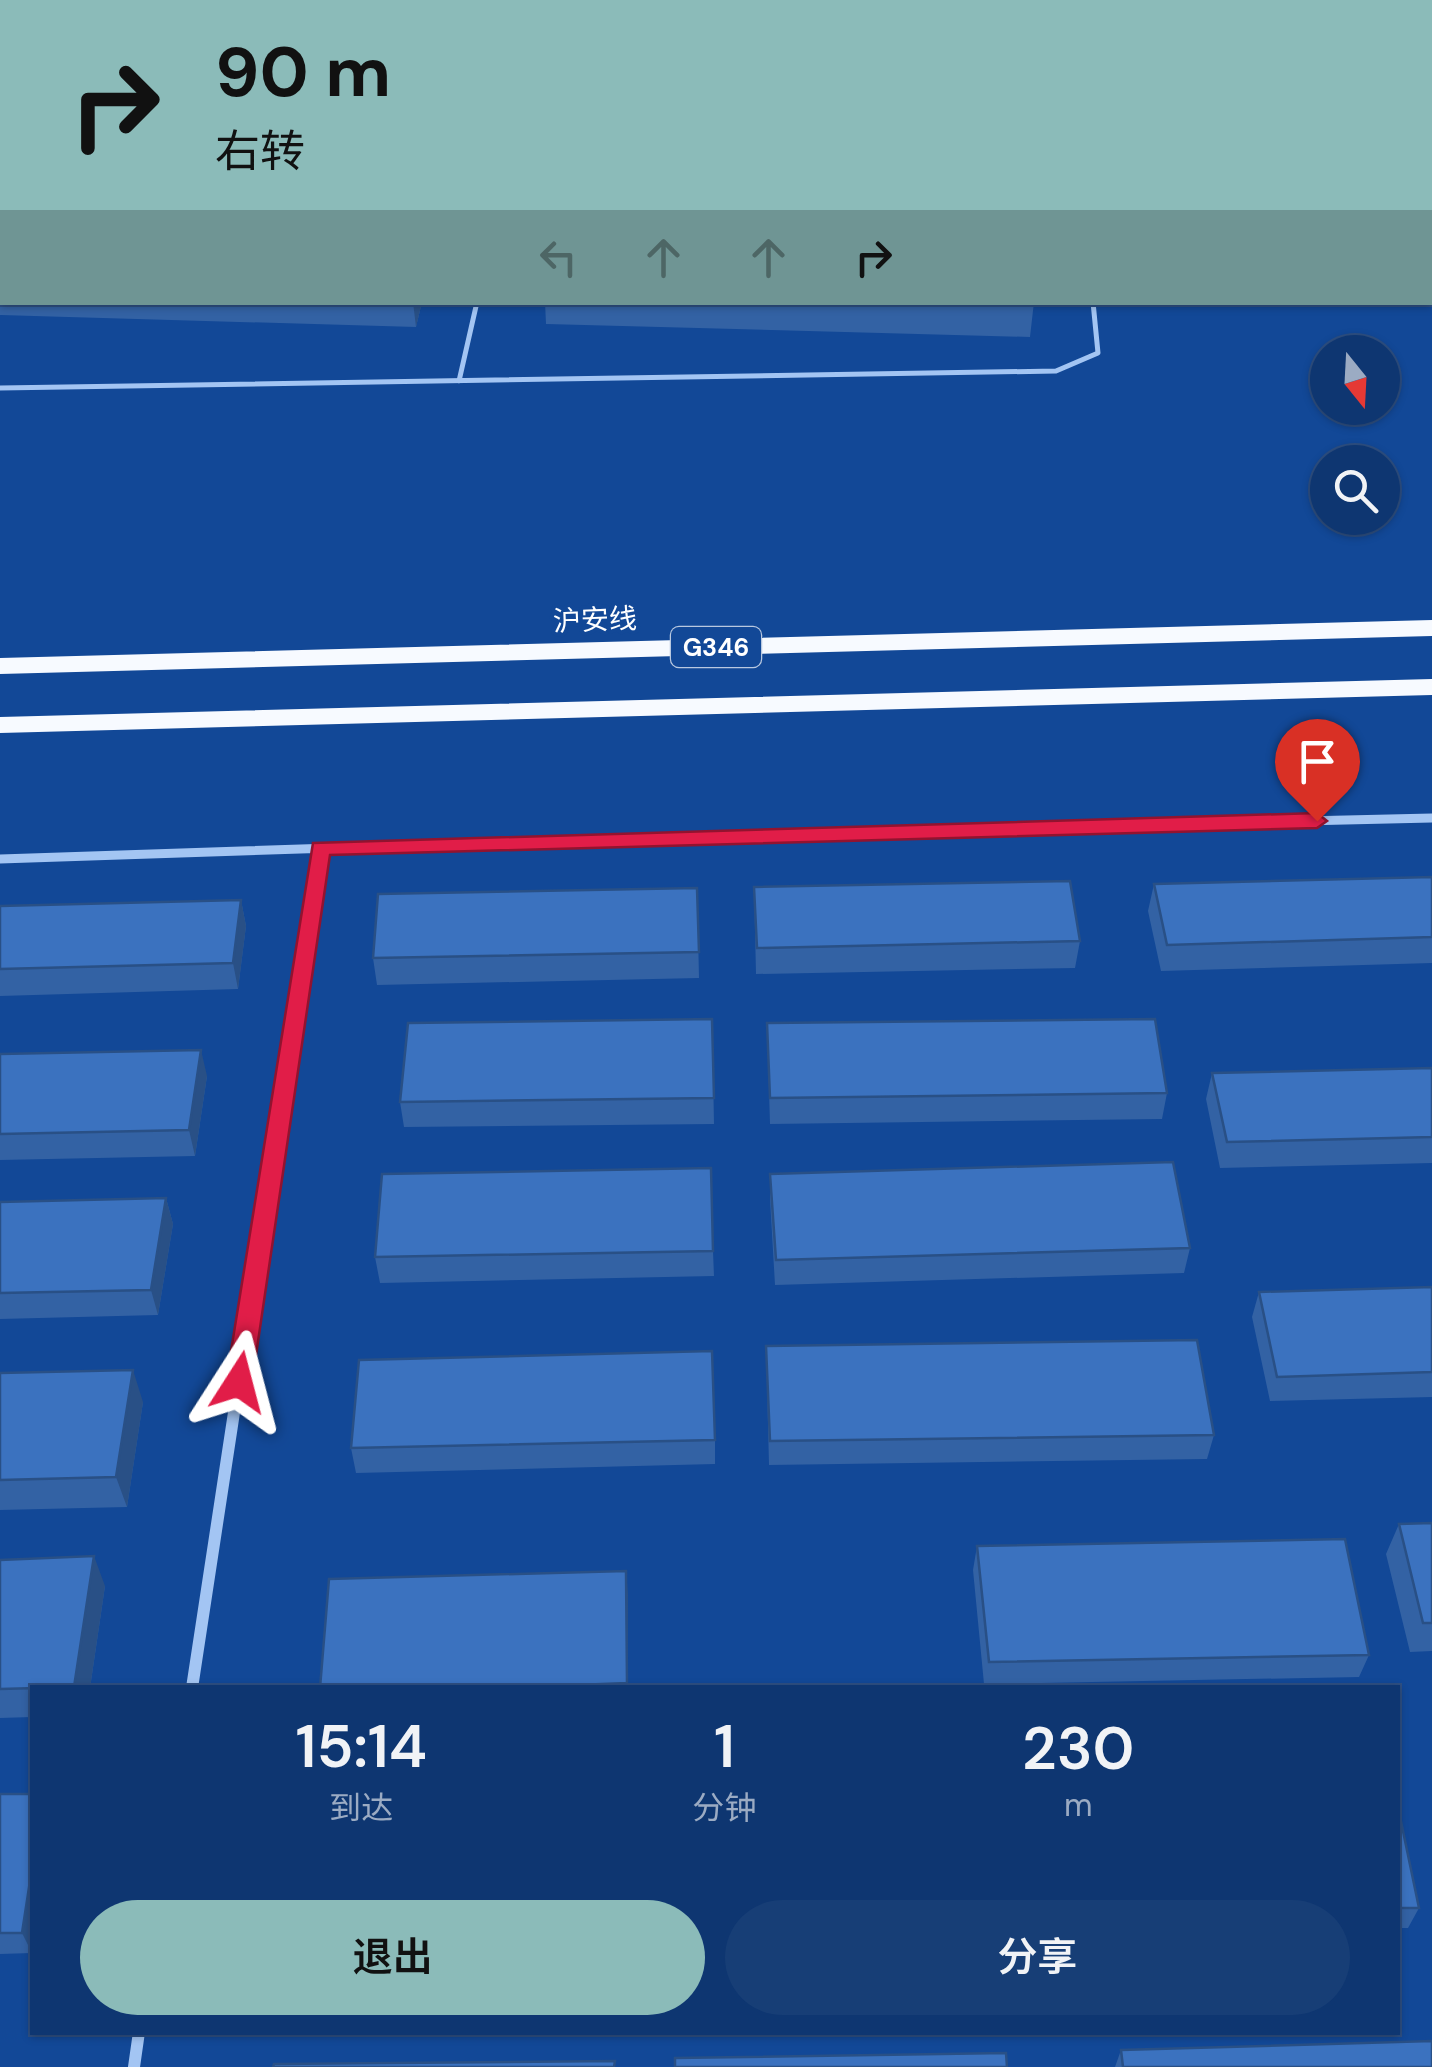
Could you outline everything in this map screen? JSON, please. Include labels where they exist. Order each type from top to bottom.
[{"type":"highway","name":"沪安线","points":[[0,666],[1432,628]]},
{"type":"highway","name":"G346","points":[[0,725],[1432,688]]},
{"type":"street","points":[[0,859],[1432,818]]},
{"type":"street","points":[[192,1685],[320,848]]},
{"type":"street","points":[[134,2067],[139,2035]]},
{"type":"lane","points":[[460,381],[476,305]]},
{"type":"lane","points":[[0,388],[1056,371],[1098,354],[1093,305]]},
{"type":"building","points":[[1432,877],[1432,937],[1167,945],[1154,884]]},
{"type":"building","points":[[1070,881],[1080,941],[757,948],[754,887]]},
{"type":"building","points":[[697,888],[699,952],[373,958],[378,894]]},
{"type":"building","points":[[241,900],[233,963],[0,969],[0,906]]},
{"type":"building","points":[[712,1019],[714,1098],[400,1102],[408,1023]]},
{"type":"building","points":[[1155,1019],[1167,1093],[770,1098],[767,1023]]},
{"type":"building","points":[[201,1050],[189,1130],[0,1134],[0,1054]]},
{"type":"building","points":[[1432,1068],[1432,1137],[1227,1142],[1212,1073]]},
{"type":"building","points":[[1173,1162],[1190,1248],[776,1260],[770,1174]]},
{"type":"building","points":[[711,1168],[713,1251],[375,1257],[382,1174]]},
{"type":"building","points":[[166,1198],[151,1290],[0,1293],[0,1202]]},
{"type":"building","points":[[1432,1287],[1432,1372],[1277,1377],[1259,1292]]},
{"type":"building","points":[[1197,1340],[1214,1435],[770,1441],[766,1346]]},
{"type":"building","points":[[712,1351],[715,1440],[351,1448],[359,1360]]},
{"type":"building","points":[[133,1370],[116,1477],[0,1480],[0,1373]]},
{"type":"building","points":[[1432,1523],[1432,1623],[1423,1623],[1399,1524]]},
{"type":"building","points":[[1345,1539],[1369,1655],[989,1662],[977,1546]]},
{"type":"building","points":[[94,1556],[74,1685],[0,1689],[0,1560]]},
{"type":"building","points":[[626,1571],[627,1683],[320,1685],[329,1579]]},
{"type":"building","points":[[0,1794],[30,1794],[30,1881],[22,1933],[0,1933]]},
{"type":"building","points":[[1400,1817],[1419,1908],[1400,1908]]},
{"type":"building","points":[[1432,2041],[1432,2067],[1123,2067],[1121,2050]]},
{"type":"building","points":[[1006,2053],[1007,2067],[675,2067],[675,2058]]},
{"type":"building","points":[[615,2061],[614,2067],[273,2067],[274,2064]]},
{"type":"route","points":[[239,1382],[320,848],[1317,821]]}]
